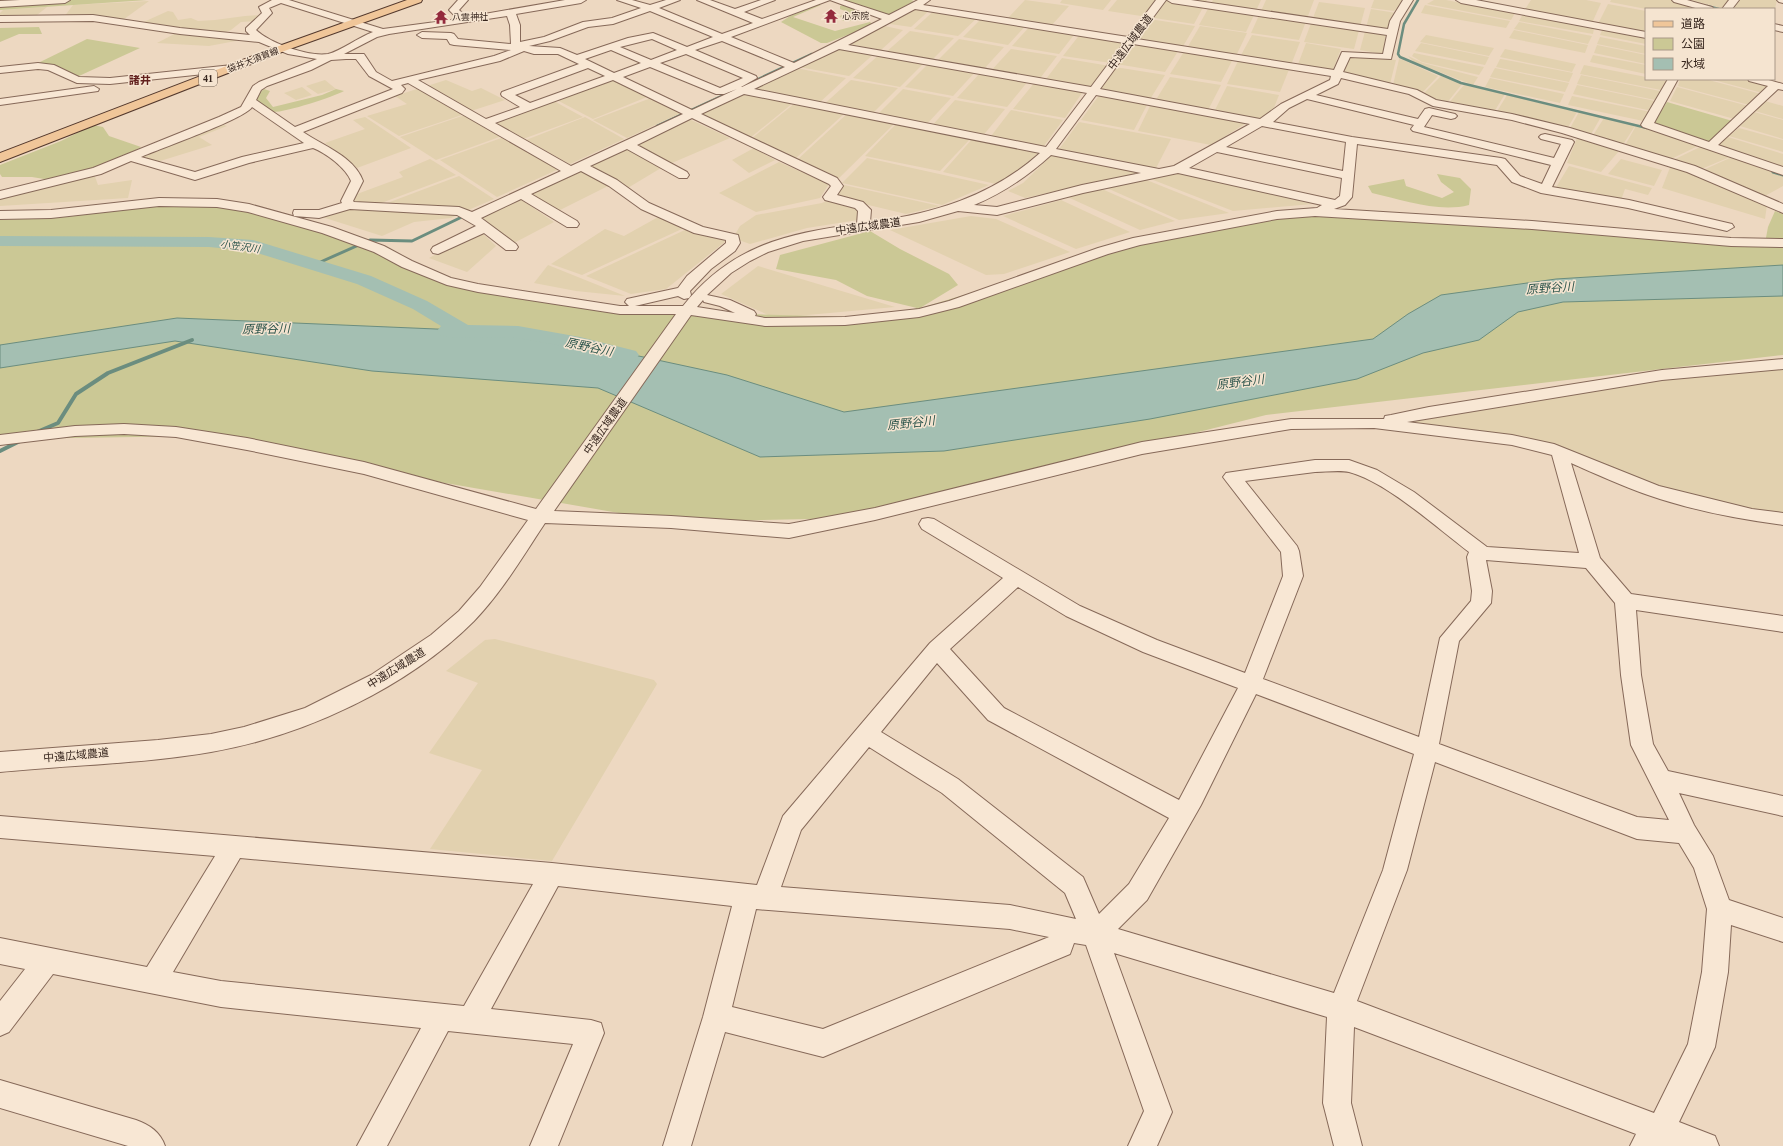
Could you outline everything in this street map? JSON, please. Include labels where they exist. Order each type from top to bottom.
[{"type":"main road","name":"袋井大須賀線","points":[[0,158],[283,48],[417,0]]},
{"type":"street","points":[[0,4],[65,0]]},
{"type":"street","points":[[258,39],[251,31],[251,28],[267,13],[263,4],[280,0],[381,33],[452,36],[454,42],[520,47],[534,51],[560,51],[690,115],[833,182],[837,186],[829,197],[859,205],[865,210],[863,226]]},
{"type":"street","points":[[463,0],[454,10],[465,20]]},
{"type":"street","points":[[0,195],[79,177],[245,109],[250,100],[263,84],[307,68],[381,33],[582,0]]},
{"type":"street","points":[[622,0],[650,8],[793,66]]},
{"type":"street","points":[[392,84],[474,63],[496,59],[520,47],[547,40],[586,24],[613,21],[675,0]]},
{"type":"street","points":[[702,0],[763,23]]},
{"type":"street","points":[[736,12],[770,0]]},
{"type":"street","points":[[801,0],[813,4]]},
{"type":"street","points":[[485,123],[825,0]]},
{"type":"street","points":[[834,0],[892,18]]},
{"type":"street","points":[[261,211],[288,211],[314,216],[323,215],[350,205],[356,207],[467,215],[521,194],[838,46],[925,0]]},
{"type":"street","name":"中遠広域農道","points":[[0,762],[212,743],[293,722],[328,707],[392,673],[442,637],[464,618],[487,592],[684,315],[700,293],[711,282],[728,268],[745,258],[784,242],[804,236],[899,221],[956,207],[1010,183],[1035,166],[1049,151],[1161,0]]},
{"type":"street","points":[[1172,0],[1393,33]]},
{"type":"street","points":[[956,207],[998,211],[1082,189],[1178,169],[1263,122],[1286,106],[1334,82],[1346,54],[1387,58],[1395,21],[1408,0]]},
{"type":"street","points":[[1461,0],[1645,35]]},
{"type":"street","points":[[1678,0],[1706,8]]},
{"type":"street","points":[[1728,8],[1734,0]]},
{"type":"street","points":[[915,6],[1337,74],[1380,84],[1413,92],[1433,103],[1512,117],[1580,134],[1691,169],[1783,208]]},
{"type":"street","points":[[511,12],[515,25],[515,41],[520,47]]},
{"type":"street","points":[[0,19],[93,18],[180,31],[258,39],[298,53],[330,56],[360,56],[365,66],[380,79],[400,89],[295,131]]},
{"type":"street","points":[[682,30],[695,26]]},
{"type":"street","points":[[575,59],[644,37],[656,37],[669,34]]},
{"type":"street","points":[[612,47],[720,92],[752,78],[656,37]]},
{"type":"street","points":[[838,46],[1094,90],[1352,140],[1500,162],[1523,167]]},
{"type":"street","points":[[529,107],[506,94],[587,65]]},
{"type":"street","points":[[0,70],[38,66],[58,70],[77,80],[120,80],[232,68]]},
{"type":"street","points":[[0,102],[65,91],[90,90],[120,80]]},
{"type":"street","points":[[410,80],[485,123],[576,168],[613,183],[646,206],[699,230],[733,238],[733,243],[730,248],[706,266],[692,279],[684,293],[603,307]]},
{"type":"street","points":[[1672,80],[1648,125],[1783,171]]},
{"type":"street","points":[[1757,80],[1779,86]]},
{"type":"street","points":[[1362,109],[1380,84]]},
{"type":"street","points":[[1711,146],[1779,86]]},
{"type":"street","points":[[741,90],[1160,173]]},
{"type":"street","points":[[1307,96],[1421,123]]},
{"type":"street","points":[[250,100],[315,144],[324,148],[354,173],[356,181],[347,201],[350,205]]},
{"type":"street","points":[[1491,125],[1429,111],[1417,129],[1555,169]]},
{"type":"street","points":[[1537,135],[1568,142],[1545,190]]},
{"type":"street","points":[[1315,212],[1335,204],[1346,197],[1352,140]]},
{"type":"street","points":[[128,157],[195,176],[246,160],[315,144]]},
{"type":"street","points":[[627,144],[683,174]]},
{"type":"street","points":[[1216,148],[1348,176]]},
{"type":"street","points":[[1500,162],[1516,179],[1545,190],[1629,204],[1727,228]]},
{"type":"street","points":[[1178,169],[1335,204]]},
{"type":"street","points":[[1538,171],[1555,169]]},
{"type":"street","points":[[521,194],[572,224]]},
{"type":"street","points":[[0,215],[50,214],[166,202],[217,203],[261,211],[354,238],[447,281],[511,294],[620,310],[765,322],[845,321],[919,313],[954,304],[1138,241],[1277,215],[1315,212],[1532,225],[1731,242],[1783,243]]},
{"type":"street","points":[[467,215],[511,247]]},
{"type":"street","points":[[438,250],[485,227]]},
{"type":"street","points":[[710,299],[725,303],[765,322]]},
{"type":"street","points":[[1374,422],[1662,375],[1783,364]]},
{"type":"street","points":[[3,441],[75,431],[124,429],[176,432],[247,444],[364,468],[545,511],[788,532],[875,514],[1142,448],[1291,424],[1374,422],[1512,440],[1560,452],[1654,491],[1752,515],[1783,519]]},
{"type":"street","points":[[1560,452],[1591,562],[1625,601],[1631,675],[1642,745],[1661,779],[1686,833],[1705,864],[1719,909],[1715,972],[1701,1047],[1653,1137]]},
{"type":"street","points":[[1095,935],[1138,892],[1184,814],[1251,683],[1294,576],[1290,551],[1232,477],[1315,466],[1349,466],[1371,474],[1408,496],[1483,553],[1591,562]]},
{"type":"street","points":[[928,524],[1073,612],[1150,646],[1636,828],[1686,833]]},
{"type":"street","points":[[1348,1146],[1337,1103],[1341,1008],[1395,870],[1427,749],[1450,638],[1481,603],[1482,591],[1476,557],[1483,553]]},
{"type":"street","points":[[677,1146],[716,1017],[756,897],[791,824],[937,649],[1016,577]]},
{"type":"street","points":[[1625,601],[1783,624]]},
{"type":"street","points":[[937,649],[996,714],[1184,814]]},
{"type":"street","points":[[866,734],[950,786],[1074,885],[1095,935],[1158,1112],[1142,1146]]},
{"type":"street","points":[[1661,779],[1783,806]]},
{"type":"street","points":[[0,828],[552,874],[756,897],[1010,917],[1095,935],[1341,1008],[1653,1137],[1705,1146]]},
{"type":"street","points":[[152,981],[233,848]]},
{"type":"street","points":[[470,1021],[552,874]]},
{"type":"street","points":[[1719,909],[1783,930]]},
{"type":"street","points":[[716,1017],[823,1043],[1061,945],[1065,929]]},
{"type":"street","points":[[0,951],[221,994],[591,1034],[544,1146]]},
{"type":"street","points":[[0,1023],[48,960]]},
{"type":"street","points":[[372,1146],[441,1018]]},
{"type":"street","points":[[0,1094],[136,1134],[151,1146]]},
{"type":"shaded area","points":[[1025,0],[1069,6],[1051,26],[1028,23],[1008,45],[963,37],[984,16],[1007,19]]},
{"type":"shaded area","points":[[1062,0],[1111,0],[1103,10],[1060,3]]},
{"type":"shaded area","points":[[1117,0],[1207,0],[1194,24],[1108,11]]},
{"type":"shaded area","points":[[1213,0],[1261,0],[1246,32],[1199,25]]},
{"type":"shaded area","points":[[1266,0],[1314,0],[1299,40],[1251,33]]},
{"type":"shaded area","points":[[1374,0],[1405,0],[1394,11],[1371,8]]},
{"type":"shaded area","points":[[1434,0],[1446,0],[1515,13],[1511,20],[1427,4]]},
{"type":"shaded area","points":[[1531,0],[1586,0],[1601,3],[1592,23],[1524,11]]},
{"type":"shaded area","points":[[1611,0],[1674,0],[1704,8],[1645,9],[1610,2]]},
{"type":"shaded area","points":[[1691,0],[1777,0],[1775,9],[1721,8]]},
{"type":"shaded area","points":[[149,1],[120,22],[64,17],[73,5]]},
{"type":"shaded area","points":[[1319,2],[1365,8],[1354,49],[1304,42]]},
{"type":"shaded area","points":[[1608,4],[1645,11],[1645,34],[1597,26]]},
{"type":"shaded area","points":[[1425,5],[1510,21],[1506,28],[1421,13]]},
{"type":"shaded area","points":[[915,6],[933,7],[911,27],[883,23]]},
{"type":"shaded area","points":[[47,7],[32,19],[0,19],[0,13],[3,10]]},
{"type":"shaded area","points":[[937,8],[980,15],[958,36],[914,29]]},
{"type":"shaded area","points":[[1371,9],[1396,13],[1386,33],[1383,54],[1360,50]]},
{"type":"shaded area","points":[[168,11],[173,12],[178,20],[191,18],[198,21],[262,15],[257,21],[241,22],[231,30],[221,34],[137,25]]},
{"type":"shaded area","points":[[1523,14],[1594,28],[1593,34],[1519,21]]},
{"type":"shaded area","points":[[1149,19],[1195,26],[1182,48],[1134,40]]},
{"type":"shaded area","points":[[1519,22],[1592,36],[1588,44],[1514,29]]},
{"type":"shaded area","points":[[1032,24],[1077,31],[1059,54],[1012,46]]},
{"type":"shaded area","points":[[880,25],[903,30],[881,50],[844,43]]},
{"type":"shaded area","points":[[1200,26],[1247,33],[1236,56],[1187,48]]},
{"type":"shaded area","points":[[1603,28],[1645,36],[1645,44],[1600,35]]},
{"type":"shaded area","points":[[1514,30],[1588,45],[1585,53],[1509,38]]},
{"type":"shaded area","points":[[180,31],[241,40],[209,46],[157,43]]},
{"type":"shaded area","points":[[910,31],[954,38],[931,61],[885,53]]},
{"type":"shaded area","points":[[1081,33],[1127,40],[1111,63],[1063,56]]},
{"type":"shaded area","points":[[1252,35],[1300,42],[1291,65],[1240,57]]},
{"type":"shaded area","points":[[1426,35],[1494,48],[1489,56],[1420,42]]},
{"type":"shaded area","points":[[1600,37],[1645,46],[1645,54],[1597,44]]},
{"type":"shaded area","points":[[959,39],[1004,47],[983,70],[936,62]]},
{"type":"shaded area","points":[[1132,41],[1180,48],[1165,72],[1116,64]]},
{"type":"shaded area","points":[[1306,43],[1341,49],[1332,72],[1297,67]]},
{"type":"shaded area","points":[[1421,43],[1489,57],[1485,65],[1415,51]]},
{"type":"shaded area","points":[[832,45],[876,52],[849,76],[793,66]]},
{"type":"shaded area","points":[[1597,45],[1645,55],[1645,64],[1594,53]]},
{"type":"shaded area","points":[[1011,49],[1057,56],[1038,81],[989,73]]},
{"type":"shaded area","points":[[1505,49],[1576,64],[1572,72],[1500,57]]},
{"type":"shaded area","points":[[1185,50],[1234,57],[1221,82],[1170,74]]},
{"type":"shaded area","points":[[1414,53],[1484,67],[1479,75],[1422,62],[1412,56]]},
{"type":"shaded area","points":[[880,54],[925,62],[900,87],[853,78]]},
{"type":"shaded area","points":[[1348,54],[1396,60],[1390,84],[1340,73]]},
{"type":"shaded area","points":[[1593,55],[1645,65],[1645,74],[1590,62]]},
{"type":"shaded area","points":[[1408,56],[1423,63],[1478,77],[1473,85],[1414,62]]},
{"type":"shaded area","points":[[1062,58],[1110,66],[1092,92],[1084,90],[1065,118],[1013,109],[1035,82],[1043,83]]},
{"type":"shaded area","points":[[1239,59],[1290,67],[1280,92],[1227,84]]},
{"type":"shaded area","points":[[1399,59],[1438,76],[1421,94],[1393,85]]},
{"type":"shaded area","points":[[1500,59],[1573,73],[1569,82],[1496,67]]},
{"type":"shaded area","points":[[930,62],[977,70],[953,96],[905,87]]},
{"type":"shaded area","points":[[1584,65],[1645,77],[1645,80],[1668,81],[1661,90],[1580,74]]},
{"type":"shaded area","points":[[791,67],[846,78],[817,105],[748,92]]},
{"type":"shaded area","points":[[1115,67],[1165,75],[1149,101],[1098,92]]},
{"type":"shaded area","points":[[1495,68],[1569,83],[1565,92],[1490,77]]},
{"type":"shaded area","points":[[981,72],[1029,80],[1007,107],[957,98]]},
{"type":"shaded area","points":[[1581,75],[1660,91],[1655,100],[1577,84]]},
{"type":"shaded area","points":[[1441,76],[1462,84],[1446,104],[1434,102],[1422,95]]},
{"type":"shaded area","points":[[1170,77],[1221,85],[1207,112],[1154,103]]},
{"type":"shaded area","points":[[1490,78],[1564,94],[1560,103],[1485,87]]},
{"type":"shaded area","points":[[325,80],[336,89],[318,94],[306,86]]},
{"type":"shaded area","points":[[446,80],[472,91],[481,88],[505,100],[471,111],[427,86]]},
{"type":"shaded area","points":[[613,80],[647,97],[593,119],[555,99]]},
{"type":"shaded area","points":[[851,80],[898,88],[870,116],[821,107]]},
{"type":"shaded area","points":[[1680,80],[1709,80],[1765,95],[1753,106],[1678,86]]},
{"type":"shaded area","points":[[1714,80],[1757,80],[1776,85],[1766,94]]},
{"type":"shaded area","points":[[1464,85],[1505,94],[1494,112],[1448,104]]},
{"type":"shaded area","points":[[1577,85],[1655,101],[1652,111],[1573,94]]},
{"type":"shaded area","points":[[1227,86],[1279,95],[1268,123],[1213,114]]},
{"type":"shaded area","points":[[302,87],[312,95],[296,100],[284,93]]},
{"type":"shaded area","points":[[1677,87],[1752,107],[1738,120],[1670,101]]},
{"type":"shaded area","points":[[420,88],[465,114],[399,136],[367,116],[407,104],[395,96]]},
{"type":"shaded area","points":[[903,89],[951,98],[925,126],[875,117]]},
{"type":"shaded area","points":[[745,92],[793,103],[750,138],[695,114]]},
{"type":"shaded area","points":[[1100,94],[1148,103],[1134,130],[1081,120]]},
{"type":"shaded area","points":[[1507,95],[1577,112],[1567,129],[1496,113]]},
{"type":"shaded area","points":[[1572,96],[1651,112],[1648,122],[1568,105]]},
{"type":"shaded area","points":[[651,98],[681,113],[627,138],[593,120]]},
{"type":"shaded area","points":[[552,100],[583,117],[523,139],[490,122]]},
{"type":"shaded area","points":[[955,100],[1005,109],[981,138],[930,128]]},
{"type":"shaded area","points":[[1765,101],[1783,106],[1783,119],[1755,111]]},
{"type":"shaded area","points":[[795,103],[845,113],[795,159],[751,139]]},
{"type":"shaded area","points":[[1151,104],[1248,122],[1211,145],[1138,131]]},
{"type":"shaded area","points":[[1011,110],[1063,120],[1041,150],[988,140]]},
{"type":"shaded area","points":[[1579,112],[1601,117],[1590,136],[1569,130]]},
{"type":"shaded area","points":[[1754,112],[1783,120],[1783,139],[1740,126]]},
{"type":"shaded area","points":[[848,113],[895,123],[837,180],[797,160]]},
{"type":"shaded area","points":[[465,115],[502,136],[436,160],[400,137]]},
{"type":"shaded area","points":[[365,117],[411,148],[357,168],[325,143],[365,129],[353,120]]},
{"type":"shaded area","points":[[585,117],[624,139],[570,164],[526,140]]},
{"type":"shaded area","points":[[1604,118],[1635,126],[1622,146],[1592,137]]},
{"type":"shaded area","points":[[689,119],[730,138],[672,163],[634,144]]},
{"type":"shaded area","points":[[1079,122],[1171,139],[1154,172],[1057,152]]},
{"type":"shaded area","points":[[218,123],[227,126],[199,137],[212,145],[157,162],[136,156]]},
{"type":"shaded area","points":[[897,123],[971,138],[940,171],[865,156]]},
{"type":"shaded area","points":[[1636,126],[1698,146],[1669,160],[1624,147]]},
{"type":"shaded area","points":[[1739,128],[1783,140],[1783,152],[1729,136]]},
{"type":"shaded area","points":[[504,137],[559,169],[497,197],[440,160]]},
{"type":"shaded area","points":[[1728,137],[1783,154],[1783,170],[1716,146]]},
{"type":"shaded area","points":[[973,138],[1040,151],[1018,171],[996,184],[943,172]]},
{"type":"shaded area","points":[[1577,138],[1619,151],[1601,172],[1567,163]]},
{"type":"shaded area","points":[[626,147],[661,168],[626,189],[588,166]]},
{"type":"shaded area","points":[[1700,147],[1730,157],[1699,170],[1671,161]]},
{"type":"shaded area","points":[[754,148],[775,160],[749,173],[732,160]]},
{"type":"shaded area","points":[[1052,155],[1143,172],[1025,198],[1008,191],[1023,183]]},
{"type":"shaded area","points":[[1732,157],[1783,176],[1783,186],[1763,197],[1701,171]]},
{"type":"shaded area","points":[[867,158],[989,185],[942,205],[842,183]]},
{"type":"shaded area","points":[[430,159],[456,175],[376,205],[357,204],[354,201],[357,194],[403,177],[399,172]]},
{"type":"shaded area","points":[[1621,159],[1662,170],[1654,186],[1608,174]]},
{"type":"shaded area","points":[[779,162],[829,184],[820,198],[756,212],[719,193]]},
{"type":"shaded area","points":[[1671,165],[1767,205],[1765,219],[1662,188]]},
{"type":"shaded area","points":[[1569,166],[1652,188],[1648,195],[1625,189],[1621,200],[1555,189]]},
{"type":"shaded area","points":[[580,170],[608,186],[556,212],[528,194]]},
{"type":"shaded area","points":[[1172,170],[1312,204],[1233,211],[1143,176]]},
{"type":"shaded area","points":[[94,174],[98,185],[132,180],[128,198],[0,206],[0,198]]},
{"type":"shaded area","points":[[459,176],[494,199],[466,211],[382,205]]},
{"type":"shaded area","points":[[1139,177],[1229,213],[1179,220],[1100,185]]},
{"type":"shaded area","points":[[844,185],[940,206],[906,214],[835,197]]},
{"type":"shaded area","points":[[1095,186],[1175,221],[1140,230],[1061,194]]},
{"type":"shaded area","points":[[519,198],[554,222],[512,244],[479,217]]},
{"type":"shaded area","points":[[832,198],[857,204],[864,219],[807,228],[750,244],[733,238],[740,226],[756,215],[822,203]]},
{"type":"shaded area","points":[[1061,200],[1130,232],[1076,249],[1003,216]]},
{"type":"shaded area","points":[[350,205],[459,214],[451,218],[414,222],[382,236],[322,217]]},
{"type":"shaded area","points":[[660,216],[684,228],[582,275],[551,264],[605,229],[624,236]]},
{"type":"shaded area","points":[[971,216],[996,219],[1070,252],[1004,274],[986,275],[890,230]]},
{"type":"shaded area","points":[[687,229],[726,241],[666,289],[631,294],[586,276]]},
{"type":"shaded area","points":[[480,231],[496,246],[467,272],[429,258]]},
{"type":"shaded area","points":[[548,265],[625,296],[576,291],[534,283]]},
{"type":"shaded area","points":[[758,266],[895,307],[775,318],[721,294]]},
{"type":"shaded area","points":[[1783,366],[1783,517],[1737,512],[1538,446],[1398,419],[1618,382]]},
{"type":"shaded area","points":[[495,639],[654,680],[657,684],[552,861],[430,849],[482,770],[429,753],[478,683],[446,671],[485,640]]},
{"type":"green space","points":[[67,0],[147,0],[0,10],[0,4]]},
{"type":"green space","points":[[843,0],[911,0],[914,1],[889,15]]},
{"type":"green space","points":[[819,4],[821,5],[793,17],[835,31],[870,22],[873,25],[827,43],[821,43],[781,22],[790,16]]},
{"type":"green space","points":[[845,4],[867,13],[856,20],[843,21],[840,16],[848,12],[840,9],[840,6]]},
{"type":"green space","points":[[39,27],[42,34],[19,34],[0,42],[0,28]]},
{"type":"green space","points":[[87,39],[140,48],[79,76],[34,65]]},
{"type":"green space","points":[[264,89],[270,91],[266,98],[273,107],[322,95],[336,89],[344,91],[308,104],[278,112],[272,112],[263,109],[257,102],[256,96]]},
{"type":"green space","points":[[1667,102],[1736,122],[1712,145],[1652,125]]},
{"type":"green space","points":[[93,125],[103,127],[109,136],[141,147],[125,156],[81,172],[50,180],[32,177],[2,177],[0,174],[0,165],[61,141]]},
{"type":"green space","points":[[1437,174],[1460,178],[1471,189],[1469,205],[1457,207],[1433,207],[1421,205],[1372,193],[1368,186],[1404,179],[1406,186],[1442,198],[1454,192],[1441,182]]},
{"type":"green space","points":[[196,202],[261,211],[369,245],[487,293],[601,310],[886,318],[917,308],[867,296],[836,280],[776,269],[780,255],[870,231],[900,249],[949,274],[958,285],[920,308],[1069,264],[1202,228],[1322,212],[1765,243],[1768,227],[1775,211],[1783,214],[1783,355],[1266,415],[858,518],[671,522],[376,471],[198,436],[0,440],[0,220],[75,216],[126,205]]},
{"type":"water","points":[[1783,265],[1783,296],[1563,302],[1518,312],[1479,340],[1423,353],[1357,379],[1150,419],[944,451],[760,457],[598,388],[372,371],[175,341],[0,368],[0,345],[177,318],[483,331],[569,341],[727,375],[844,412],[1373,339],[1408,314],[1441,295],[1556,279]]},
{"type":"waterway","points":[[1418,0],[1404,24],[1398,54],[1400,57],[1461,83],[1647,128]]},
{"type":"waterway","points":[[1707,6],[1715,8]]},
{"type":"waterway","points":[[657,126],[812,54]]},
{"type":"waterway","points":[[1773,172],[1783,175]]},
{"type":"waterway","points":[[316,264],[370,240],[412,241],[466,215]]},
{"type":"waterway","name":"小笠沢川","points":[[0,241],[209,242],[253,246],[364,280],[420,305],[463,331]]},
{"type":"waterway","name":"原野谷川","points":[[447,331],[518,332],[580,343],[629,355]]},
{"type":"waterway","points":[[37,432],[58,423],[76,394],[108,373],[192,340]]},
{"type":"waterway","points":[[0,451],[20,441]]},
{"type":"place","name":"心宗院","points":[[831,16]]},
{"type":"place","name":"八雲神社","points":[[441,17]]},
{"type":"district","name":"諸井","points":[[140,80]]}]
